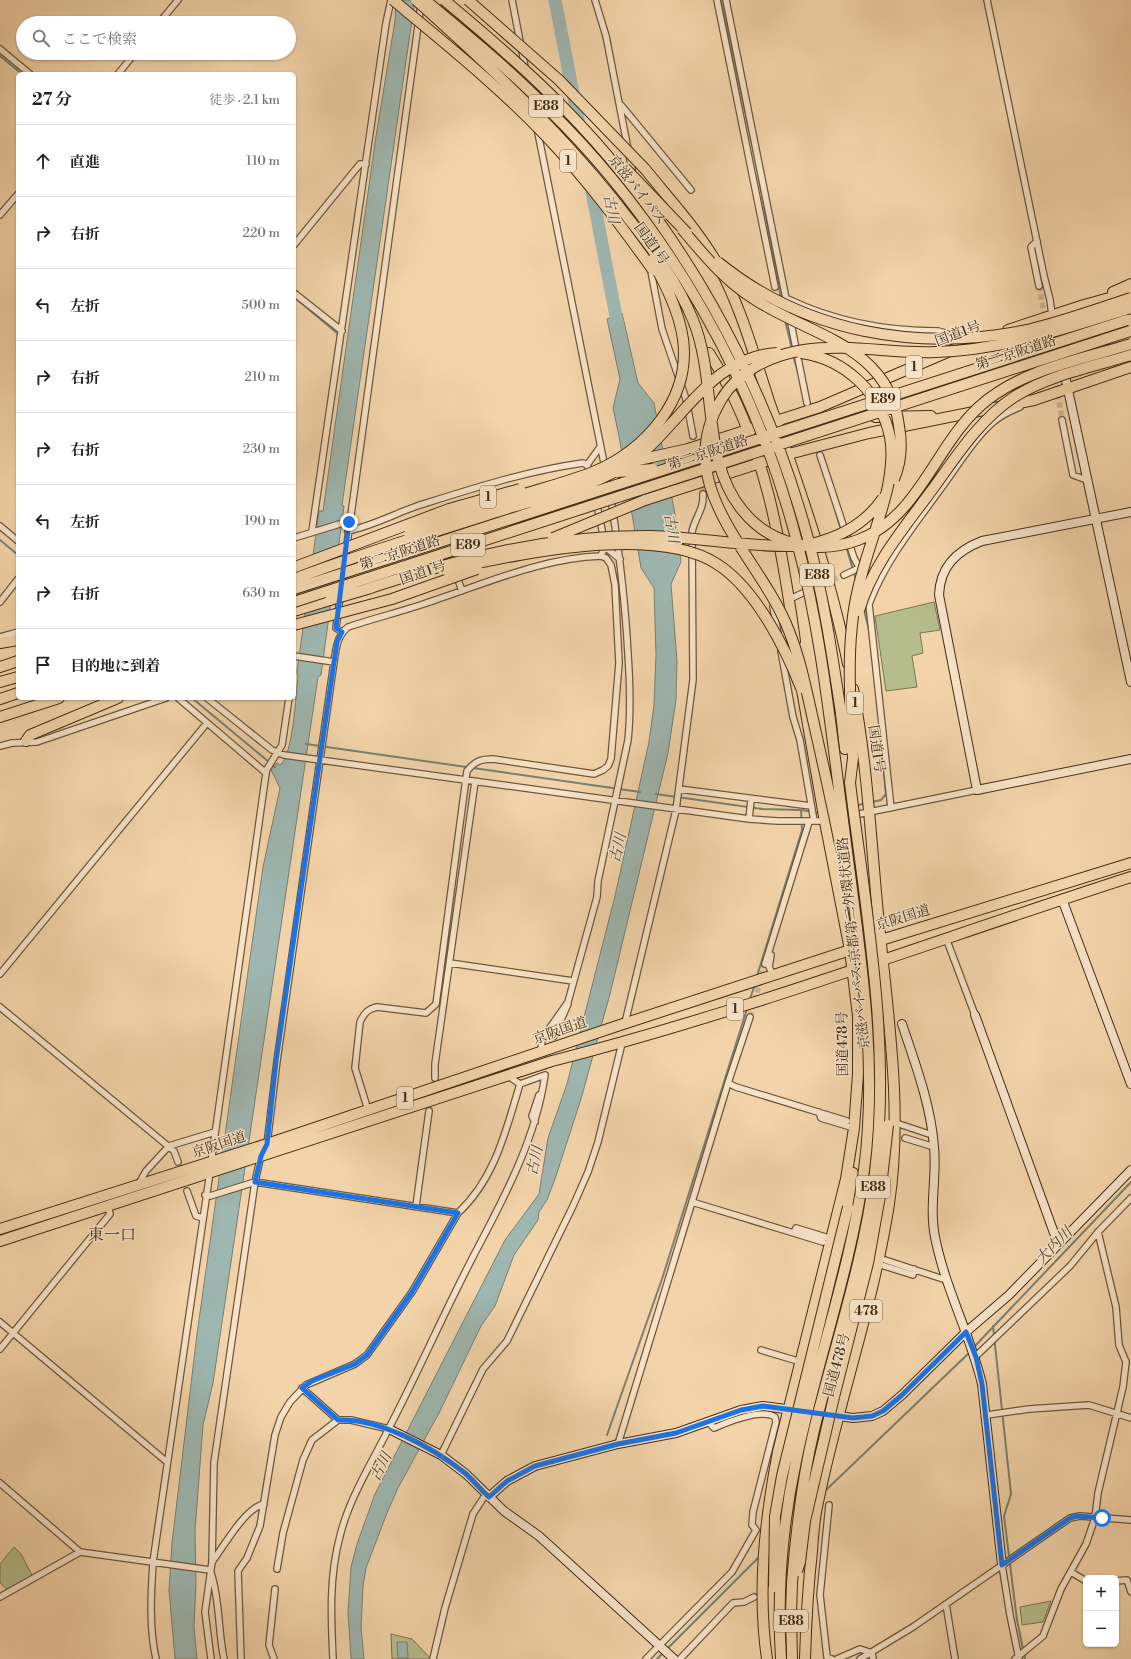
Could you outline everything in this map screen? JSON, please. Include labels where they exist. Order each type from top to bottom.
[{"type":"highway","name":"国道1号","points":[[392,0],[502,93],[570,163],[622,227],[676,301],[732,393],[754,447],[773,508],[781,548],[798,663],[825,822],[855,950],[852,970]]},
{"type":"highway","points":[[416,0],[556,132],[620,208],[678,290],[694,322],[707,371],[718,461],[728,489],[744,513],[755,523],[779,538],[792,544],[806,546],[834,546],[847,544],[871,534],[888,523],[904,507],[958,429],[989,398],[1000,390],[1028,376],[1131,344]]},
{"type":"highway","name":"京滋バイパス","points":[[425,0],[507,70],[549,109],[577,138],[629,199],[672,259],[693,292],[743,389],[765,444]]},
{"type":"highway","name":"京滋バイパス","points":[[444,0],[491,40],[563,106],[614,163],[637,192],[697,279],[737,351],[779,439]]},
{"type":"highway","name":"国道1号","points":[[468,0],[559,80],[645,169],[694,229],[718,266],[736,307],[776,421],[779,439],[788,454],[824,570],[844,646],[860,730],[870,812],[883,960]]},
{"type":"highway","points":[[296,610],[482,555],[537,544],[571,540],[657,536],[711,539],[777,546],[807,545],[836,536],[860,523],[875,508],[890,489],[896,475],[901,444],[898,418],[894,402],[881,377],[861,357],[846,346],[766,306],[737,287],[714,265],[598,140],[563,106]]},
{"type":"highway","points":[[296,578],[456,516],[593,472],[636,447],[658,425],[675,396],[680,384],[683,370],[683,338],[675,310],[663,282],[644,245],[620,208]]},
{"type":"highway","points":[[682,229],[742,280],[774,300],[813,318],[877,334],[940,339],[1009,333],[1050,324],[1131,298]]},
{"type":"highway","points":[[1084,305],[1131,284]]},
{"type":"highway","name":"国道1号","points":[[296,568],[449,509],[554,480],[688,449],[748,431],[858,392],[964,345],[1052,315],[1131,292]]},
{"type":"highway","points":[[855,950],[816,734],[802,669],[789,630],[772,596],[724,520],[709,484],[705,455],[708,435],[714,414],[724,395],[740,377],[758,365],[785,354],[803,350],[833,348],[920,352],[961,351],[1030,339],[1131,308]]},
{"type":"highway","name":"第二京阪道路","points":[[296,588],[1131,319]]},
{"type":"highway","name":"第二京阪道路","points":[[296,601],[1131,331]]},
{"type":"highway","points":[[338,562],[602,478],[625,466],[644,452],[700,392],[726,370],[748,358],[770,353],[809,355],[834,364],[850,373],[871,395],[883,415],[890,438],[891,469],[888,486],[859,583],[853,613],[849,662],[853,758],[850,783]]},
{"type":"highway","points":[[850,690],[855,628],[859,610],[872,576],[890,547],[979,428],[1004,404],[1028,390],[1058,378],[1131,355]]},
{"type":"highway","name":"国道1号","points":[[296,624],[364,607],[448,580],[638,503],[788,454],[869,433],[1034,400],[1068,390],[1131,366]]},
{"type":"highway","points":[[748,431],[770,438],[779,439],[827,423],[848,419],[963,415]]},
{"type":"highway","name":"京滋バイパス;京都第二外環状道路","points":[[779,439],[817,576],[834,666],[876,997],[880,1070],[878,1138],[875,1172],[865,1234],[855,1282],[822,1399],[807,1465],[797,1529],[792,1583],[792,1659]]},
{"type":"highway","name":"京滋バイパス;京都第二外環状道路","points":[[765,444],[797,541],[815,622],[829,715],[855,950],[865,999],[869,1070],[868,1128],[865,1166],[854,1229],[843,1279],[806,1416],[790,1492],[780,1583],[781,1659]]},
{"type":"highway","points":[[554,480],[619,471],[709,462],[754,447],[774,447],[788,454]]},
{"type":"highway","points":[[364,590],[516,556],[597,546],[645,545],[682,549],[696,553],[713,561],[728,572],[739,582],[758,607],[777,639],[797,679],[816,734]]},
{"type":"highway","points":[[0,643],[16,640]]},
{"type":"highway","points":[[0,667],[16,662]]},
{"type":"highway","points":[[0,682],[16,678]]},
{"type":"highway","points":[[0,699],[16,694]]},
{"type":"highway","points":[[0,717],[52,700]]},
{"type":"highway","points":[[26,741],[30,735],[113,700]]},
{"type":"highway","name":"京阪国道","points":[[257,1154],[267,1144],[555,1048],[622,1024],[855,950],[881,940],[1131,863]]},
{"type":"highway","name":"京阪国道","points":[[0,1229],[138,1185],[212,1167],[257,1154],[552,1061],[619,1044],[883,960],[1131,878]]},
{"type":"highway","points":[[792,1583],[800,1562],[810,1502],[834,1397],[868,1263],[892,1124],[895,1076],[883,960]]},
{"type":"highway","name":"国道478号","points":[[766,1659],[763,1583],[767,1518],[777,1459],[802,1362],[828,1241],[846,1179],[850,1124],[859,1043],[852,970]]},
{"type":"highway","points":[[781,1659],[774,1572],[774,1536],[778,1498],[786,1458],[848,1207],[852,1179],[850,1124]]},
{"type":"highway","name":"国道478号","points":[[805,1659],[808,1590],[816,1509],[838,1416],[881,1262],[889,1202],[892,1124]]},
{"type":"highway","name":"京阪国道","points":[[0,1241],[108,1206],[212,1167]]},
{"type":"street","points":[[165,16],[178,0]]},
{"type":"street","points":[[313,531],[386,23],[392,0]]},
{"type":"street","points":[[342,632],[336,628],[348,522],[422,0]]},
{"type":"street","points":[[512,0],[604,461],[620,559],[626,613],[631,716],[617,800],[598,881],[597,897],[573,981],[567,1008],[560,1020],[554,1036]]},
{"type":"street","points":[[595,0],[606,36],[662,329],[686,399],[693,436]]},
{"type":"street","points":[[717,0],[775,287]]},
{"type":"street","points":[[726,0],[788,299],[807,403]]},
{"type":"street","points":[[987,0],[1052,315],[1131,682]]},
{"type":"street","points":[[722,28],[732,26]]},
{"type":"street","points":[[0,49],[28,72]]},
{"type":"street","points":[[120,72],[129,60]]},
{"type":"street","points":[[619,103],[691,190]]},
{"type":"street","points":[[747,147],[756,146]]},
{"type":"street","points":[[296,243],[360,164],[366,164]]},
{"type":"street","points":[[0,215],[16,196]]},
{"type":"street","points":[[1037,241],[1031,248],[1039,286]]},
{"type":"street","points":[[771,267],[780,265]]},
{"type":"street","points":[[296,295],[342,331]]},
{"type":"street","points":[[788,299],[831,316],[880,327],[945,333],[964,345]]},
{"type":"street","points":[[891,808],[869,604],[877,582],[894,553],[953,472],[991,424],[1001,416],[1034,400]]},
{"type":"street","points":[[1062,420],[1073,475],[1087,480]]},
{"type":"street","points":[[587,465],[600,447]]},
{"type":"street","points":[[820,455],[859,568],[865,576],[877,582]]},
{"type":"street","points":[[348,531],[359,529],[482,485],[576,464],[587,465]]},
{"type":"street","points":[[587,465],[589,468],[605,547],[601,556]]},
{"type":"street","points":[[622,1024],[679,789],[693,680],[692,532],[694,523],[704,504],[703,494]]},
{"type":"street","points":[[433,502],[462,591]]},
{"type":"street","points":[[977,790],[940,602],[939,588],[944,571],[957,554],[970,546],[982,542],[1131,512]]},
{"type":"street","points":[[296,537],[313,531],[348,522]]},
{"type":"street","points":[[0,526],[16,539]]},
{"type":"street","points":[[605,547],[620,559]]},
{"type":"street","points":[[267,1144],[276,1061],[321,760],[334,662],[337,642],[342,632],[348,627],[462,591],[536,565],[562,560],[601,556],[606,558],[613,571],[619,651],[614,735],[608,766],[604,770],[594,774],[493,759],[482,759],[476,762],[468,771],[436,1004],[426,1013],[377,1007],[372,1008],[363,1016],[360,1022],[355,1068],[368,1110]]},
{"type":"street","points":[[844,575],[859,568]]},
{"type":"street","points":[[0,602],[16,582]]},
{"type":"street","points":[[792,598],[809,590]]},
{"type":"street","points":[[765,964],[811,821],[811,806],[800,740],[793,717],[773,607],[777,606]]},
{"type":"street","points":[[0,637],[16,633]]},
{"type":"street","points":[[296,656],[323,659],[334,662]]},
{"type":"street","points":[[0,746],[26,741],[36,742],[160,700]]},
{"type":"street","points":[[180,700],[267,771]]},
{"type":"street","points":[[210,700],[279,755],[310,758],[466,781],[617,800],[674,810],[748,819],[825,822],[1131,759]]},
{"type":"street","points":[[156,1659],[152,1626],[151,1589],[167,1462],[203,1218],[208,1195],[215,1132],[267,771],[279,755],[282,745],[288,700]]},
{"type":"street","points":[[0,974],[207,723]]},
{"type":"street","points":[[435,1078],[435,1064],[475,782]]},
{"type":"street","points":[[679,789],[751,800],[811,806]]},
{"type":"street","points":[[748,819],[751,800]]},
{"type":"street","points":[[1062,900],[1131,1084]]},
{"type":"street","points":[[946,938],[1058,1244]]},
{"type":"street","points":[[772,942],[769,967],[773,975]]},
{"type":"street","points":[[450,963],[573,981]]},
{"type":"street","points":[[541,1052],[542,1039],[568,1002]]},
{"type":"street","points":[[0,1007],[169,1146],[174,1151],[178,1162]]},
{"type":"street","points":[[618,1444],[728,1083],[750,1017]]},
{"type":"street","points":[[902,1024],[923,1094],[934,1147],[932,1219],[946,1280],[976,1357],[982,1384],[987,1415],[1002,1565],[1017,1659]]},
{"type":"street","points":[[439,1454],[483,1369],[507,1340],[573,1206],[588,1172],[598,1142],[619,1044]]},
{"type":"street","points":[[334,1659],[331,1617],[332,1590],[339,1539],[347,1514],[391,1430],[476,1251],[502,1203],[535,1122],[545,1075],[520,1084]]},
{"type":"street","points":[[508,1076],[520,1084]]},
{"type":"street","points":[[535,1122],[532,1116],[542,1078]]},
{"type":"street","points":[[728,1083],[736,1087],[819,1112],[850,1124]]},
{"type":"street","points":[[241,1659],[238,1571],[247,1558],[260,1526],[277,1426],[287,1405],[302,1388],[312,1381],[355,1364],[367,1355],[412,1292],[458,1213],[479,1190],[496,1158],[520,1084]]},
{"type":"street","points":[[416,1206],[429,1111]]},
{"type":"street","points":[[819,1112],[821,1118],[850,1124]]},
{"type":"street","points":[[892,1124],[932,1135]]},
{"type":"street","points":[[138,1185],[146,1171],[169,1146],[215,1132]]},
{"type":"street","points":[[905,1138],[934,1147]]},
{"type":"street","points":[[212,1562],[214,1463],[257,1154]]},
{"type":"street","points":[[433,1659],[445,1608],[473,1514],[488,1496],[507,1481],[535,1466],[618,1444],[676,1433],[709,1423],[741,1410],[763,1406],[862,1418],[883,1411],[902,1395],[966,1332],[1009,1295],[1131,1170]]},
{"type":"street","points":[[208,1195],[253,1182],[458,1213]]},
{"type":"street","points":[[187,1191],[196,1216],[203,1218]]},
{"type":"street","points":[[976,1357],[1070,1266],[1098,1232],[1131,1198]]},
{"type":"street","points":[[692,1202],[794,1233],[828,1241]]},
{"type":"street","points":[[0,1348],[110,1214],[108,1206]]},
{"type":"street","points":[[794,1233],[796,1228],[828,1241]]},
{"type":"street","points":[[1017,1659],[1043,1636],[1061,1589],[1086,1544],[1095,1518],[1098,1494],[1118,1414],[1126,1362],[1119,1345],[1116,1307],[1098,1232]]},
{"type":"street","points":[[881,1262],[913,1275],[914,1269],[946,1280]]},
{"type":"street","points":[[0,1322],[167,1462]]},
{"type":"street","points":[[762,1350],[802,1362]]},
{"type":"street","points":[[302,1388],[338,1420]]},
{"type":"street","points":[[987,1415],[1029,1408],[1090,1405],[1131,1418]]},
{"type":"street","points":[[646,1659],[732,1572],[756,1530],[752,1525],[753,1512],[776,1422],[775,1417],[771,1414],[760,1414],[731,1421],[714,1428],[709,1423]]},
{"type":"street","points":[[277,1569],[283,1533],[306,1450],[312,1440],[338,1420],[351,1420],[391,1430],[439,1454],[466,1474],[504,1511],[539,1536],[674,1659]]},
{"type":"street","points":[[0,1483],[80,1552],[207,1570]]},
{"type":"street","points":[[211,1659],[205,1612],[207,1570],[250,1512],[258,1505],[264,1504]]},
{"type":"street","points":[[828,1505],[824,1528],[820,1595],[827,1657],[832,1659]]},
{"type":"street","points":[[860,1659],[872,1656],[1070,1518],[1077,1516],[1131,1520]]},
{"type":"street","points":[[768,1583],[808,1544]]},
{"type":"street","points":[[0,1597],[80,1552]]},
{"type":"street","points":[[207,1570],[215,1586],[219,1629],[224,1659]]},
{"type":"street","points":[[1071,1572],[1083,1579]]},
{"type":"street","points":[[1119,1581],[1127,1580],[1131,1592]]},
{"type":"street","points":[[274,1659],[269,1645],[275,1588]]},
{"type":"street","points":[[680,1659],[733,1603],[744,1602],[754,1596]]},
{"type":"street","points":[[946,1604],[955,1659]]},
{"type":"street","points":[[837,1659],[860,1649],[872,1656]]},
{"type":"green space","points":[[934,602],[940,630],[920,633],[923,653],[912,656],[917,687],[886,691],[875,616]]},
{"type":"green space","points":[[14,1547],[21,1554],[33,1577],[9,1591],[0,1583],[0,1564]]},
{"type":"green space","points":[[1051,1601],[1043,1622],[1022,1625],[1020,1607]]},
{"type":"green space","points":[[391,1634],[412,1639],[431,1659],[392,1659]]},
{"type":"water","points":[[396,0],[415,0],[342,505],[344,506],[321,675],[318,677],[213,1383],[203,1425],[195,1531],[196,1583],[194,1627],[197,1659],[175,1659],[169,1590],[172,1543],[197,1334],[263,867],[280,788],[271,770],[277,763],[280,765],[284,759],[291,737],[296,700],[297,672],[319,511],[323,511],[376,136],[395,21]]},
{"type":"water","points":[[622,313],[638,383],[654,403],[675,514],[681,562],[671,584],[677,661],[676,700],[668,753],[610,994],[581,1099],[555,1179],[547,1200],[539,1212],[538,1220],[514,1255],[495,1306],[481,1326],[439,1413],[398,1488],[387,1513],[366,1568],[363,1586],[361,1628],[364,1659],[351,1659],[348,1613],[351,1567],[357,1544],[375,1494],[505,1240],[539,1194],[548,1138],[567,1084],[615,896],[649,742],[654,705],[656,655],[654,588],[641,568],[613,408],[620,379],[607,319]]},
{"type":"water","points":[[397,1642],[407,1642],[408,1658],[398,1658]]},
{"type":"waterway","name":"古川","points":[[555,0],[619,332]]},
{"type":"waterway","points":[[721,0],[755,158],[781,298]]},
{"type":"waterway","points":[[0,56],[20,72]]},
{"type":"waterway","points":[[296,299],[337,333]]},
{"type":"waterway","points":[[785,320],[792,349]]},
{"type":"waterway","points":[[793,355],[799,376]]},
{"type":"waterway","points":[[834,506],[841,530]]},
{"type":"waterway","points":[[0,540],[16,553]]},
{"type":"waterway","points":[[846,546],[856,580]]},
{"type":"waterway","points":[[864,610],[870,634]]},
{"type":"waterway","points":[[194,700],[275,767]]},
{"type":"waterway","points":[[872,802],[881,800],[886,794],[880,734]]},
{"type":"waterway","points":[[306,744],[640,792]]},
{"type":"waterway","points":[[656,794],[762,809],[801,810],[820,813]]},
{"type":"waterway","points":[[856,806],[865,803]]},
{"type":"waterway","points":[[757,976],[802,830],[801,810]]},
{"type":"waterway","points":[[750,999],[755,984]]},
{"type":"waterway","points":[[607,1435],[663,1276],[747,1009]]},
{"type":"waterway","name":"大内川","points":[[974,1347],[1131,1182]]},
{"type":"waterway","points":[[993,1326],[1011,1494],[1004,1516],[1017,1620],[1025,1659]]},
{"type":"waterway","points":[[825,1491],[970,1352]]},
{"type":"waterway","points":[[666,1650],[761,1555]]},
{"type":"waterway","points":[[657,1659],[663,1653]]},
{"type":"tunnel","points":[[1039,286],[1045,319]]},
{"type":"tunnel","points":[[1055,377],[1062,420]]},
{"type":"tunnel","points":[[699,468],[703,494]]},
{"type":"tunnel","points":[[809,590],[844,575]]},
{"type":"tunnel","points":[[750,1017],[765,964]]},
{"type":"tunnel","points":[[542,1078],[554,1036]]},
{"type":"tunnel","points":[[429,1111],[435,1078]]},
{"type":"district","name":"東一口","points":[[112,1235]]},
{"type":"route","points":[[349,522],[336,628],[342,632],[337,642],[334,662],[321,760],[276,1061],[267,1144],[261,1156],[255,1182],[458,1213],[412,1292],[367,1355],[355,1364],[312,1381],[302,1388],[338,1420],[351,1420],[389,1429],[441,1455],[466,1474],[489,1497],[520,1472],[535,1466],[618,1444],[692,1429],[741,1410],[763,1406],[853,1418],[872,1416],[883,1411],[902,1395],[966,1332],[976,1357],[987,1415],[1002,1565],[1074,1516],[1102,1518]]}]
